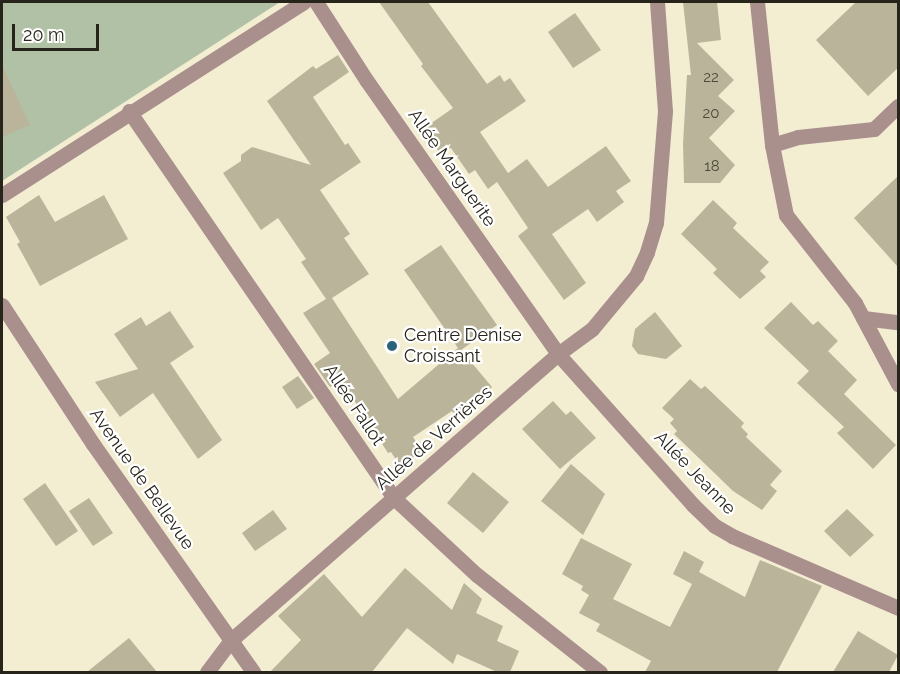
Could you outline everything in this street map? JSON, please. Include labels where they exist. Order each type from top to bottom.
[{"type":"street","points":[[2,195],[129,111],[304,2]]},
{"type":"street","name":"Allée Marguerite","points":[[315,2],[558,354]]},
{"type":"street","name":"Allée de Verrières","points":[[207,672],[230,641],[558,354],[592,329],[619,299],[640,268],[656,223],[665,111],[657,2]]},
{"type":"street","points":[[757,2],[772,145],[786,215],[855,303],[898,384]]},
{"type":"street","points":[[772,145],[798,137],[874,129],[898,106]]},
{"type":"street","name":"Allée Fallot","points":[[129,111],[394,498],[477,575],[600,672]]},
{"type":"street","name":"Avenue de Bellevue","points":[[2,304],[93,444],[253,672]]},
{"type":"street","points":[[863,318],[898,322]]},
{"type":"street","name":"Allée Jeanne","points":[[558,354],[693,505],[715,526],[732,536],[898,608]]},
{"type":"green space","points":[[2,2],[280,2],[2,181]]},
{"type":"building","points":[[379,2],[428,2],[487,84],[500,75],[504,82],[510,78],[526,101],[480,132],[508,173],[527,159],[548,187],[606,146],[631,181],[616,191],[624,202],[597,222],[588,209],[552,234],[586,283],[564,300],[518,236],[528,228],[497,182],[488,189],[475,170],[469,174],[451,148],[441,155],[423,129],[453,108],[421,66],[423,64]]},
{"type":"building","points":[[683,2],[717,2],[721,40],[697,43],[734,80],[718,96],[735,111],[709,138],[735,165],[720,183],[684,183],[683,144],[687,75],[691,75]]},
{"type":"building","points":[[856,2],[898,2],[898,68],[868,96],[816,40]]},
{"type":"building","points":[[575,13],[601,50],[573,68],[548,32]]},
{"type":"building","points":[[338,55],[349,72],[313,97],[345,145],[348,143],[361,162],[320,190],[350,234],[344,238],[369,274],[332,298],[398,399],[458,348],[404,270],[441,245],[497,325],[461,350],[492,387],[457,417],[452,411],[413,437],[422,451],[401,467],[391,452],[388,453],[341,380],[330,387],[314,364],[330,353],[303,313],[326,299],[301,262],[306,259],[278,218],[261,230],[223,173],[241,161],[241,155],[252,147],[311,165],[267,101],[313,66],[316,69]]},
{"type":"building","points":[[2,65],[30,125],[2,137]]},
{"type":"building","points":[[898,176],[898,267],[854,218]]},
{"type":"building","points":[[39,195],[55,222],[104,195],[128,239],[40,286],[17,244],[20,242],[6,217]]},
{"type":"building","points":[[713,200],[737,223],[733,228],[769,262],[760,271],[766,277],[740,299],[713,273],[717,269],[681,234]]},
{"type":"building","points":[[791,302],[813,325],[818,321],[838,341],[828,351],[857,380],[844,394],[896,445],[873,469],[837,433],[844,427],[797,383],[809,371],[764,328]]},
{"type":"building","points":[[170,311],[194,347],[170,363],[222,440],[198,459],[153,393],[120,417],[95,382],[138,369],[114,334],[141,317],[146,326]]},
{"type":"building","points":[[655,312],[682,346],[666,359],[638,354],[632,346],[635,329]]},
{"type":"building","points":[[298,376],[314,398],[297,409],[282,387]]},
{"type":"building","points":[[690,379],[701,389],[705,386],[744,423],[741,427],[748,434],[746,437],[782,471],[770,485],[777,491],[762,510],[733,491],[674,434],[677,431],[670,423],[674,419],[662,408]]},
{"type":"building","points":[[553,401],[566,415],[571,411],[596,438],[560,469],[522,429]]},
{"type":"building","points":[[571,464],[605,494],[583,535],[541,501]]},
{"type":"building","points":[[473,472],[509,502],[483,533],[447,503]]},
{"type":"building","points":[[45,483],[78,531],[56,546],[23,499]]},
{"type":"building","points":[[89,498],[113,533],[93,546],[69,511]]},
{"type":"building","points":[[847,509],[874,535],[850,557],[824,531]]},
{"type":"building","points":[[273,510],[287,529],[255,551],[242,533]]},
{"type":"building","points":[[581,538],[632,564],[613,599],[670,627],[692,584],[673,574],[684,551],[704,562],[699,572],[745,597],[760,560],[822,586],[777,672],[645,672],[651,661],[596,631],[600,624],[579,613],[589,595],[581,590],[583,586],[562,574]]},
{"type":"building","points":[[405,568],[452,610],[464,583],[482,599],[476,613],[503,626],[497,641],[519,651],[510,672],[497,672],[457,654],[453,664],[407,628],[372,672],[270,672],[301,640],[278,616],[324,574],[362,617]]},
{"type":"building","points":[[858,631],[898,655],[889,672],[833,672]]},
{"type":"building","points":[[129,638],[157,672],[87,672]]},
{"type":"place","name":"Centre Denise Croissant","points":[[392,346]]}]
